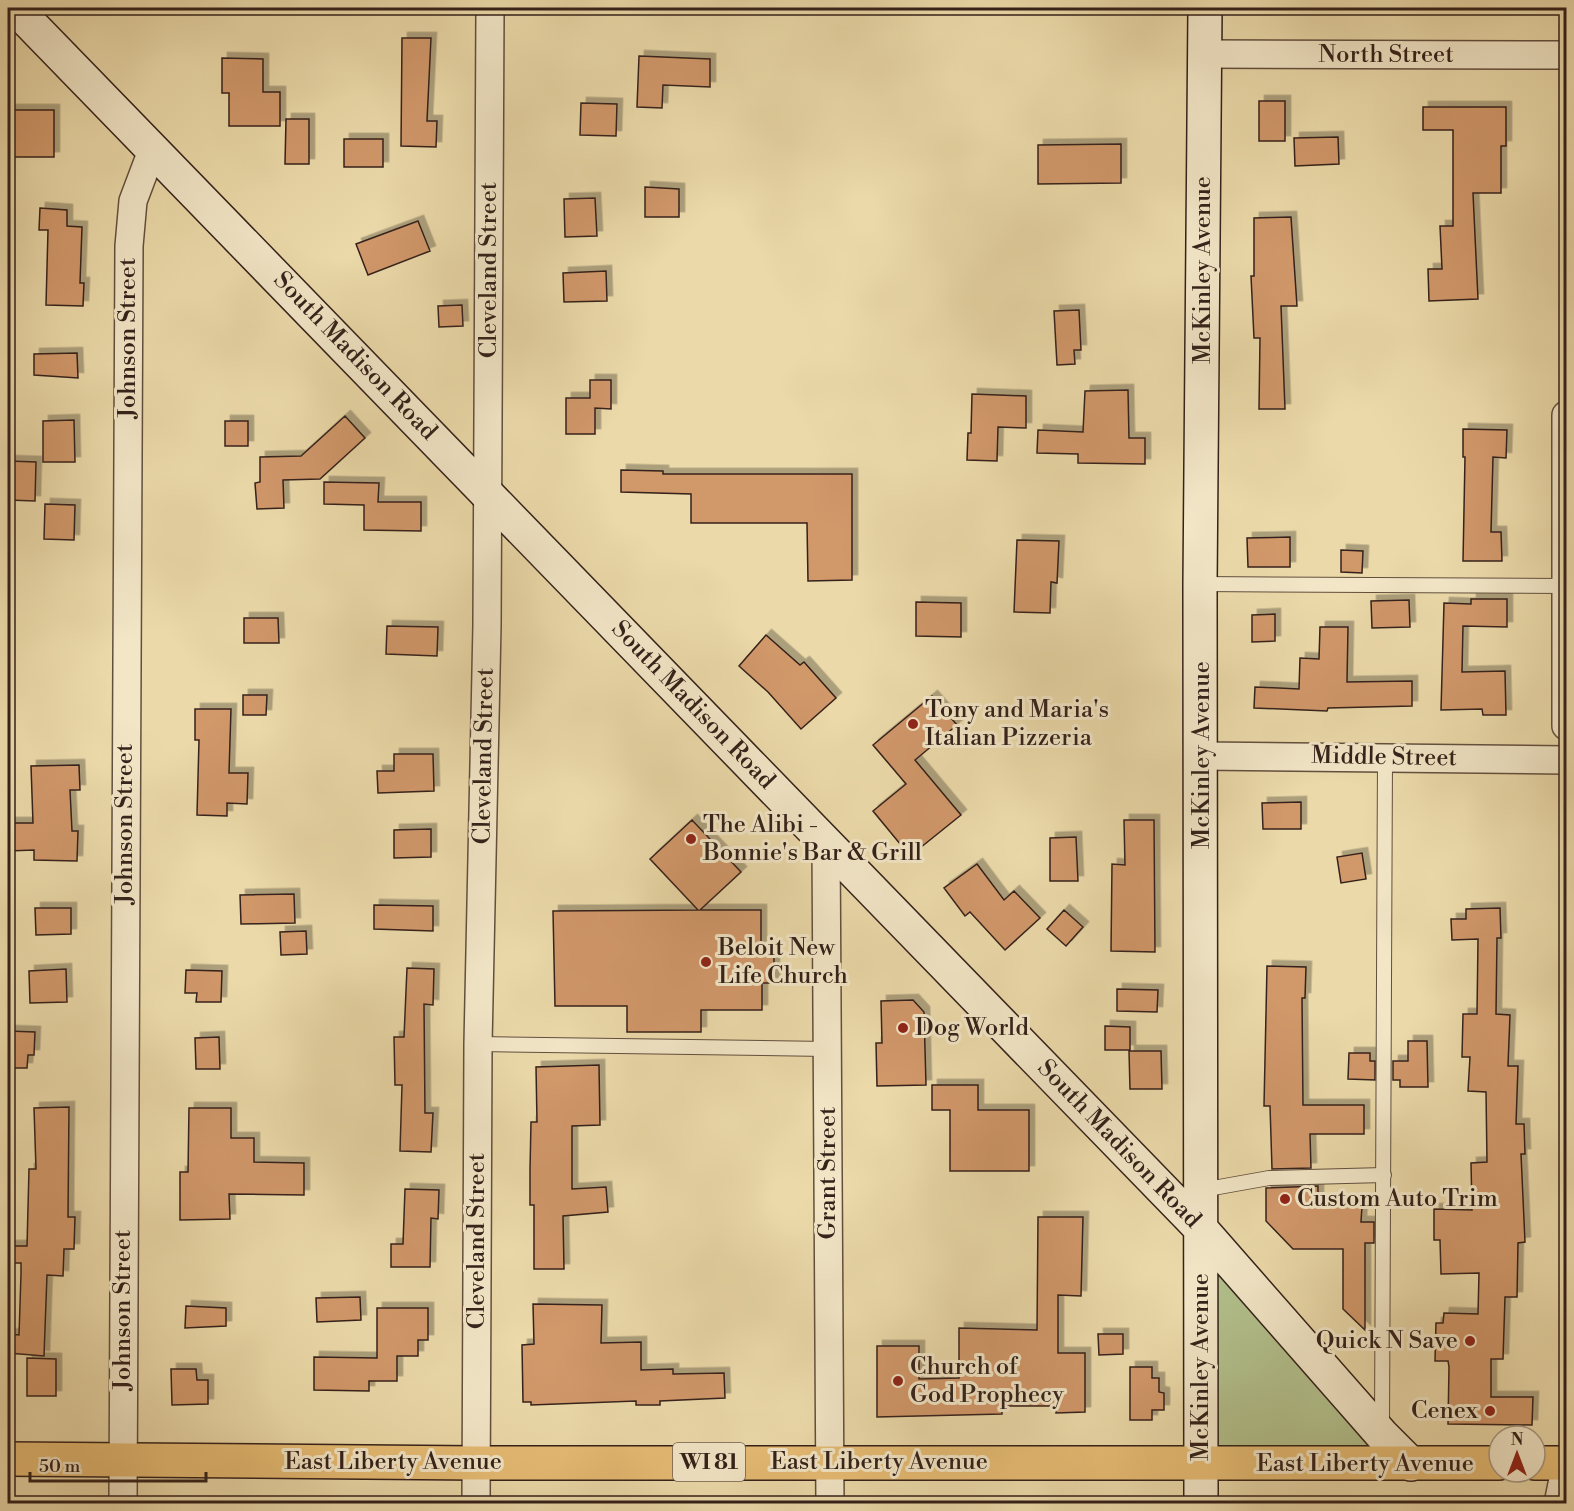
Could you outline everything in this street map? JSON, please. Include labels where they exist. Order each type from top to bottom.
[{"type":"main road","name":"McKinley Avenue","points":[[1201,1503],[1202,756],[1200,585],[1205,8]]},
{"type":"main road","name":"South Madison Road","points":[[18,19],[153,148],[1202,1230],[1382,1435],[1411,1464]]},
{"type":"main road","name":"East Liberty Avenue","points":[[8,1459],[476,1463],[1487,1463]]},
{"type":"main road","points":[[1547,1463],[1566,1463]]},
{"type":"street","name":"Cleveland Street","points":[[476,1503],[478,1044],[488,625],[490,8]]},
{"type":"street","name":"North Street","points":[[1205,54],[1566,55]]},
{"type":"street","name":"Johnson Street","points":[[123,1503],[129,246],[133,201],[153,148]]},
{"type":"street","points":[[1566,415],[1566,726]]},
{"type":"street","name":"Middle Street","points":[[1202,756],[1566,760]]},
{"type":"street","name":"Grant Street","points":[[826,843],[830,1503]]},
{"type":"street","points":[[1558,1503],[1566,1463]]},
{"type":"lane","points":[[1200,585],[1565,586]]},
{"type":"lane","points":[[1382,1435],[1385,757]]},
{"type":"lane","points":[[478,1044],[827,1049]]},
{"type":"lane","points":[[1202,1191],[1269,1178],[1383,1175]]},
{"type":"green space","points":[[1202,1230],[1411,1464],[1201,1463]]},
{"type":"building","points":[[402,38],[431,38],[427,121],[437,121],[436,147],[401,146]]},
{"type":"building","points":[[639,56],[710,59],[710,87],[663,85],[662,108],[637,107]]},
{"type":"building","points":[[222,58],[263,59],[263,92],[280,92],[280,126],[229,126],[229,93],[222,93]]},
{"type":"building","points":[[1259,101],[1285,101],[1285,141],[1259,141]]},
{"type":"building","points":[[581,103],[617,104],[616,136],[580,135]]},
{"type":"building","points":[[1423,107],[1506,107],[1506,146],[1501,146],[1501,193],[1473,193],[1478,299],[1429,301],[1428,269],[1442,269],[1440,226],[1453,226],[1453,130],[1423,130]]},
{"type":"building","points":[[8,110],[54,110],[54,157],[8,157]]},
{"type":"building","points":[[286,119],[309,119],[309,164],[285,164]]},
{"type":"building","points":[[1338,137],[1339,164],[1295,166],[1294,138]]},
{"type":"building","points":[[344,139],[383,139],[383,167],[344,167]]},
{"type":"building","points":[[1121,144],[1121,183],[1038,184],[1038,145]]},
{"type":"building","points":[[645,187],[679,189],[679,217],[645,217]]},
{"type":"building","points":[[595,198],[597,236],[565,237],[564,199]]},
{"type":"building","points":[[40,208],[67,210],[67,226],[82,227],[80,283],[84,283],[83,306],[46,305],[48,230],[39,230]]},
{"type":"building","points":[[1291,217],[1297,306],[1281,306],[1285,409],[1259,409],[1260,338],[1254,338],[1251,276],[1254,276],[1254,218]]},
{"type":"building","points":[[418,221],[430,251],[368,275],[356,244]]},
{"type":"building","points":[[606,271],[607,301],[564,302],[563,273]]},
{"type":"building","points":[[462,305],[463,326],[439,327],[438,306]]},
{"type":"building","points":[[1079,310],[1081,350],[1074,350],[1075,364],[1057,365],[1054,311]]},
{"type":"building","points":[[77,353],[78,378],[34,375],[34,354]]},
{"type":"building","points":[[590,380],[611,380],[611,409],[595,408],[595,434],[566,434],[566,398],[590,398]]},
{"type":"building","points":[[1128,390],[1129,438],[1145,438],[1145,464],[1078,463],[1078,454],[1037,453],[1038,430],[1083,432],[1085,391]]},
{"type":"building","points":[[972,394],[1026,396],[1026,428],[998,427],[997,461],[967,460],[968,433],[971,433]]},
{"type":"building","points":[[345,416],[365,438],[320,479],[283,480],[284,508],[257,509],[255,483],[260,482],[260,457],[301,456]]},
{"type":"building","points":[[74,420],[75,462],[43,462],[43,421]]},
{"type":"building","points":[[225,421],[248,421],[248,446],[225,446]]},
{"type":"building","points":[[1463,429],[1507,430],[1506,458],[1493,457],[1491,532],[1501,532],[1502,561],[1463,561],[1465,457],[1463,457]]},
{"type":"building","points":[[8,461],[36,462],[35,501],[8,500]]},
{"type":"building","points":[[621,470],[663,471],[663,474],[852,474],[852,580],[808,581],[807,523],[691,523],[691,494],[621,492]]},
{"type":"building","points":[[324,482],[379,483],[378,502],[421,502],[421,531],[364,530],[364,505],[324,504]]},
{"type":"building","points":[[45,504],[75,505],[74,540],[44,539]]},
{"type":"building","points":[[1290,537],[1290,567],[1248,567],[1247,538]]},
{"type":"building","points":[[1017,540],[1059,541],[1057,583],[1051,582],[1050,613],[1014,612]]},
{"type":"building","points":[[1341,550],[1363,551],[1362,573],[1341,572]]},
{"type":"building","points":[[1471,599],[1507,599],[1507,627],[1463,626],[1462,672],[1505,671],[1506,715],[1483,715],[1482,709],[1441,710],[1444,603],[1471,604]]},
{"type":"building","points":[[1409,600],[1410,627],[1372,628],[1371,601]]},
{"type":"building","points":[[916,602],[961,603],[961,637],[916,636]]},
{"type":"building","points":[[1275,614],[1275,641],[1252,642],[1252,615]]},
{"type":"building","points":[[244,618],[278,618],[279,643],[244,643]]},
{"type":"building","points":[[387,626],[438,627],[437,656],[386,654]]},
{"type":"building","points":[[1320,627],[1348,627],[1347,682],[1412,681],[1412,706],[1328,708],[1327,711],[1254,708],[1255,687],[1299,689],[1300,658],[1319,659]]},
{"type":"building","points":[[766,635],[800,665],[804,662],[836,698],[801,729],[768,692],[739,666]]},
{"type":"building","points":[[243,695],[267,695],[266,715],[243,715]]},
{"type":"building","points":[[932,696],[957,725],[915,760],[961,815],[910,856],[873,811],[906,784],[873,745]]},
{"type":"building","points":[[195,709],[231,709],[229,773],[248,773],[247,804],[227,803],[227,816],[197,815],[199,740],[195,740]]},
{"type":"building","points":[[394,754],[433,754],[434,791],[378,793],[377,771],[394,771]]},
{"type":"building","points":[[79,765],[80,790],[70,790],[72,831],[78,831],[77,861],[34,860],[34,850],[8,851],[8,823],[33,823],[31,766]]},
{"type":"building","points":[[1301,802],[1301,829],[1263,829],[1262,803]]},
{"type":"building","name":"Beloit New Life Church","points":[[692,820],[741,872],[700,910],[761,910],[761,948],[774,948],[774,983],[762,983],[762,1010],[701,1010],[701,1032],[627,1032],[627,1006],[555,1006],[553,911],[698,910],[650,859]]},
{"type":"building","points":[[1124,820],[1154,820],[1155,952],[1111,951],[1112,864],[1125,865]]},
{"type":"building","points":[[431,829],[431,857],[394,858],[394,830]]},
{"type":"building","points":[[1076,837],[1078,881],[1050,881],[1050,838]]},
{"type":"building","points":[[1362,853],[1366,879],[1341,883],[1337,857]]},
{"type":"building","points":[[977,864],[1004,900],[1014,891],[1040,918],[1005,950],[970,912],[965,916],[944,888]]},
{"type":"building","points":[[294,894],[295,923],[241,924],[240,895]]},
{"type":"building","points":[[374,905],[433,906],[433,931],[374,929]]},
{"type":"building","points":[[35,908],[71,908],[71,934],[36,935]]},
{"type":"building","points":[[1500,908],[1501,938],[1497,938],[1496,1014],[1510,1015],[1508,1066],[1518,1066],[1516,1124],[1524,1124],[1525,1154],[1521,1154],[1525,1242],[1518,1243],[1517,1297],[1505,1297],[1503,1359],[1491,1359],[1491,1397],[1533,1397],[1532,1424],[1448,1424],[1448,1361],[1435,1361],[1436,1323],[1443,1323],[1444,1313],[1478,1314],[1479,1273],[1441,1274],[1440,1240],[1434,1240],[1434,1209],[1472,1210],[1471,1163],[1487,1162],[1486,1092],[1468,1091],[1470,1057],[1462,1057],[1463,1014],[1477,1014],[1478,939],[1452,940],[1451,919],[1466,919],[1466,909]]},
{"type":"building","points":[[1064,910],[1083,927],[1066,946],[1047,929]]},
{"type":"building","points":[[306,931],[307,954],[281,955],[280,932]]},
{"type":"building","points":[[1267,966],[1306,967],[1305,998],[1302,998],[1303,1105],[1364,1105],[1364,1134],[1310,1134],[1311,1168],[1272,1169],[1270,1106],[1264,1106]]},
{"type":"building","points":[[407,968],[434,969],[433,1005],[424,1004],[425,1113],[433,1113],[431,1152],[400,1151],[402,1085],[395,1085],[394,1037],[404,1037]]},
{"type":"building","points":[[66,969],[67,1002],[30,1003],[29,971]]},
{"type":"building","points":[[186,970],[222,971],[221,1002],[196,1002],[197,993],[185,993]]},
{"type":"building","points":[[1117,989],[1158,990],[1157,1012],[1117,1011]]},
{"type":"building","name":"Dog World","points":[[913,1000],[924,1012],[926,1085],[877,1086],[876,1043],[882,1043],[881,1001]]},
{"type":"building","points":[[1105,1026],[1130,1027],[1130,1050],[1105,1050]]},
{"type":"building","points":[[8,1031],[35,1032],[34,1055],[28,1055],[27,1068],[8,1068]]},
{"type":"building","points":[[219,1037],[220,1069],[196,1069],[195,1038]]},
{"type":"building","points":[[1408,1041],[1427,1041],[1428,1087],[1400,1087],[1400,1080],[1393,1080],[1393,1061],[1408,1061]]},
{"type":"building","points":[[1129,1051],[1161,1051],[1162,1089],[1130,1089]]},
{"type":"building","points":[[1349,1053],[1370,1053],[1370,1061],[1375,1061],[1375,1080],[1348,1079]]},
{"type":"building","points":[[599,1065],[600,1125],[572,1126],[572,1189],[606,1187],[608,1212],[563,1216],[564,1269],[534,1269],[534,1205],[530,1205],[530,1170],[531,1122],[537,1122],[536,1067]]},
{"type":"building","points":[[932,1085],[978,1085],[978,1110],[1029,1110],[1029,1171],[950,1171],[950,1110],[932,1110]]},
{"type":"building","points":[[69,1107],[68,1217],[75,1217],[74,1249],[64,1249],[63,1276],[47,1275],[44,1356],[8,1353],[8,1334],[19,1335],[21,1274],[21,1263],[8,1263],[9,1246],[27,1246],[29,1169],[36,1169],[34,1108]]},
{"type":"building","points":[[189,1108],[231,1108],[231,1138],[254,1138],[254,1162],[304,1163],[304,1195],[229,1194],[230,1219],[180,1220],[180,1172],[188,1172]]},
{"type":"building","points":[[1318,1186],[1318,1206],[1362,1206],[1361,1222],[1374,1222],[1374,1243],[1365,1243],[1365,1330],[1343,1309],[1343,1249],[1293,1249],[1266,1221],[1266,1188]]},
{"type":"building","points":[[405,1189],[439,1190],[438,1219],[431,1218],[430,1267],[391,1267],[391,1244],[403,1244]]},
{"type":"building","points":[[1038,1217],[1083,1217],[1081,1296],[1058,1295],[1058,1353],[1085,1353],[1085,1412],[1056,1413],[1056,1406],[1002,1406],[1002,1414],[877,1417],[877,1346],[919,1346],[919,1379],[959,1378],[959,1328],[1037,1330]]},
{"type":"building","points":[[360,1297],[361,1320],[317,1322],[316,1298]]},
{"type":"building","points":[[533,1304],[602,1305],[601,1343],[641,1342],[641,1370],[673,1369],[673,1374],[724,1373],[725,1398],[660,1401],[660,1405],[636,1405],[636,1401],[531,1405],[531,1402],[523,1402],[522,1345],[534,1344]]},
{"type":"building","points":[[186,1306],[226,1308],[226,1326],[185,1328]]},
{"type":"building","points":[[377,1308],[428,1308],[428,1340],[418,1340],[418,1356],[397,1356],[397,1381],[369,1381],[369,1391],[314,1390],[314,1357],[377,1358]]},
{"type":"building","points":[[1098,1334],[1123,1334],[1123,1354],[1099,1355]]},
{"type":"building","points":[[27,1358],[56,1359],[56,1396],[27,1396]]},
{"type":"building","points":[[1130,1367],[1152,1367],[1152,1378],[1159,1378],[1159,1392],[1164,1393],[1164,1410],[1152,1410],[1152,1420],[1130,1420]]},
{"type":"building","points":[[171,1369],[196,1369],[197,1380],[208,1380],[208,1404],[172,1405]]},
{"type":"place","name":"Tony and Maria's Italian Pizzeria","points":[[913,724]]},
{"type":"place","name":"The Alibi - Bonnie's Bar & Grill","points":[[691,839]]},
{"type":"place","name":"Beloit New Life Church","points":[[706,962]]},
{"type":"place","name":"Dog World","points":[[903,1028]]},
{"type":"place","name":"Custom Auto Trim","points":[[1285,1199]]},
{"type":"place","name":"Quick N Save","points":[[1470,1341]]},
{"type":"place","name":"Church of God Prophecy","points":[[898,1381]]},
{"type":"place","name":"Cenex","points":[[1490,1411]]}]
